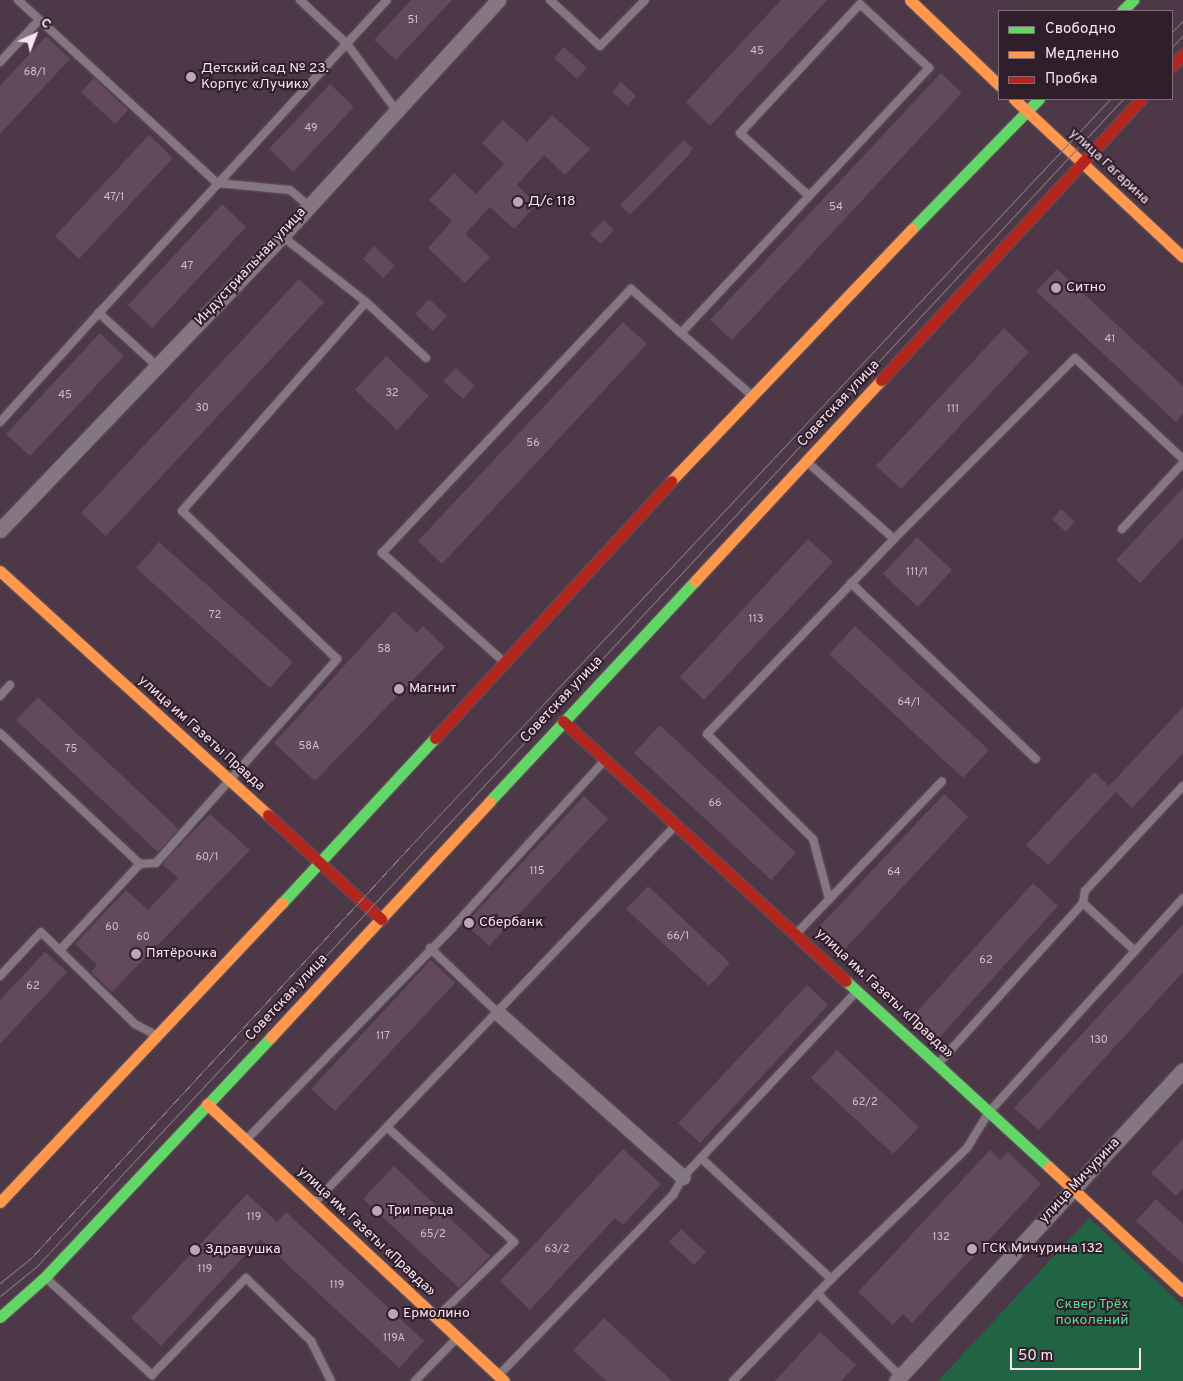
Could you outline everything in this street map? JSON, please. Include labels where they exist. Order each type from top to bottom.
[{"type":"main road","points":[[910,0],[998,85]]},
{"type":"main road","points":[[1123,10],[1133,0]]},
{"type":"main road","points":[[1173,65],[1183,54]]},
{"type":"main road","name":"улица Гагарина","points":[[1015,100],[1183,257]]},
{"type":"main road","points":[[0,1202],[159,1036],[317,861],[504,663],[751,395],[1039,100]]},
{"type":"main road","name":"Советская улица","points":[[0,1317],[45,1277],[381,920],[563,721],[1140,100]]},
{"type":"main road","name":"улица им Газеты Правда","points":[[0,571],[381,920]]},
{"type":"main road","name":"улица им. Газеты «Правда»","points":[[563,721],[1183,1291]]},
{"type":"main road","name":"улица им. Газеты «Правда»","points":[[207,1104],[501,1378]]},
{"type":"street","name":"Индустриальная улица","points":[[0,530],[282,236],[498,0]]},
{"type":"street","points":[[498,1013],[683,1177]]},
{"type":"street","name":"улица Мичурина","points":[[898,1379],[1183,1070]]},
{"type":"lane","points":[[18,0],[217,184],[290,190],[309,206]]},
{"type":"lane","points":[[300,0],[347,44],[396,110]]},
{"type":"lane","points":[[0,422],[387,0]]},
{"type":"lane","points":[[550,0],[600,46],[645,0]]},
{"type":"lane","points":[[681,333],[929,68],[860,4],[740,133],[809,196]]},
{"type":"lane","points":[[0,62],[40,20]]},
{"type":"lane","points":[[282,236],[366,302],[426,358]]},
{"type":"lane","points":[[504,663],[382,553],[632,289],[751,395]]},
{"type":"lane","points":[[0,733],[140,864],[156,864],[229,779],[337,659],[182,511],[366,302]]},
{"type":"lane","points":[[99,313],[157,366]]},
{"type":"lane","points":[[829,899],[813,838],[707,734],[894,539],[1075,358],[1183,459]]},
{"type":"lane","points":[[806,461],[894,539]]},
{"type":"lane","points":[[1122,529],[1183,463]]},
{"type":"lane","points":[[851,584],[1036,759]]},
{"type":"lane","points":[[0,696],[10,685]]},
{"type":"lane","points":[[246,1141],[430,948],[452,928],[605,760]]},
{"type":"lane","points":[[796,934],[942,781]]},
{"type":"lane","points":[[938,1064],[1083,903],[1084,891],[1183,786]]},
{"type":"lane","points":[[314,1204],[676,825]]},
{"type":"lane","points":[[60,950],[140,864]]},
{"type":"lane","points":[[733,1381],[830,1279],[967,1148],[989,1112],[1183,898]]},
{"type":"lane","points":[[1083,903],[1135,951]]},
{"type":"lane","points":[[0,976],[41,932],[135,1024],[159,1036]]},
{"type":"lane","points":[[430,948],[498,1013]]},
{"type":"lane","points":[[501,1378],[673,1195],[683,1177],[857,991]]},
{"type":"lane","points":[[388,1128],[514,1242],[436,1318]]},
{"type":"lane","points":[[701,1158],[830,1279]]},
{"type":"lane","points":[[45,1277],[152,1375],[246,1278],[311,1341],[331,1381]]},
{"type":"lane","points":[[817,1293],[898,1379]]},
{"type":"lane","points":[[415,1381],[457,1338]]},
{"type":"green space","name":"Сквер Трёх поколений","points":[[1089,1218],[1183,1306],[1183,1381],[938,1381]]},
{"type":"building","points":[[411,0],[452,0],[396,60],[374,40]]},
{"type":"building","points":[[781,0],[827,0],[710,126],[686,102]]},
{"type":"building","points":[[46,36],[70,59],[0,134],[0,86]]},
{"type":"building","points":[[564,47],[587,68],[577,79],[554,58]]},
{"type":"building","points":[[941,73],[962,93],[732,340],[710,320]]},
{"type":"building","points":[[94,78],[128,110],[115,124],[81,92]]},
{"type":"building","points":[[621,82],[636,96],[627,106],[612,92]]},
{"type":"building","points":[[330,84],[354,107],[293,172],[269,149]]},
{"type":"building","points":[[552,115],[590,149],[565,175],[544,155],[517,185],[537,204],[514,229],[490,207],[465,234],[490,257],[465,283],[428,248],[452,221],[429,200],[454,173],[476,194],[504,164],[482,143],[503,120],[527,142]]},
{"type":"building","points":[[149,135],[173,158],[79,259],[55,236]]},
{"type":"building","points":[[684,140],[693,148],[688,156],[630,215],[620,205]]},
{"type":"building","points":[[222,204],[246,227],[152,328],[128,305]]},
{"type":"building","points":[[604,220],[614,230],[601,244],[590,234]]},
{"type":"building","points":[[374,246],[395,266],[383,278],[363,259]]},
{"type":"building","points":[[1057,269],[1183,386],[1183,414],[1176,422],[1036,291]]},
{"type":"building","points":[[299,279],[324,302],[106,536],[81,513]]},
{"type":"building","points":[[429,299],[447,316],[433,331],[415,314]]},
{"type":"building","points":[[623,322],[647,344],[442,564],[418,541]]},
{"type":"building","points":[[1004,328],[1029,352],[901,489],[876,466]]},
{"type":"building","points":[[100,333],[124,356],[30,456],[6,434]]},
{"type":"building","points":[[386,356],[429,396],[397,430],[355,390]]},
{"type":"building","points":[[456,368],[475,386],[463,399],[443,381]]},
{"type":"building","points":[[1183,488],[1183,537],[1140,583],[1116,560]]},
{"type":"building","points":[[1061,509],[1075,522],[1066,532],[1052,519]]},
{"type":"building","points":[[917,537],[952,570],[918,607],[883,574]]},
{"type":"building","points":[[808,539],[833,562],[704,700],[680,677]]},
{"type":"building","points":[[159,542],[293,662],[270,688],[136,568]]},
{"type":"building","points":[[394,611],[417,633],[423,626],[445,647],[315,781],[274,743]]},
{"type":"building","points":[[855,626],[989,750],[963,778],[829,654]]},
{"type":"building","points":[[38,697],[179,829],[158,852],[16,720]]},
{"type":"building","points":[[1183,707],[1183,753],[1132,808],[1116,792],[1048,865],[1026,845],[1094,772],[1109,786]]},
{"type":"building","points":[[660,725],[796,853],[771,880],[634,753]]},
{"type":"building","points":[[944,794],[968,817],[845,949],[820,926]]},
{"type":"building","points":[[584,796],[608,819],[489,946],[465,924]]},
{"type":"building","points":[[210,814],[250,850],[112,992],[91,972],[97,965],[75,944],[126,890],[148,910],[178,878],[163,865],[166,860]]},
{"type":"building","points":[[1033,883],[1058,906],[939,1038],[914,1015]]},
{"type":"building","points":[[648,886],[730,963],[709,986],[626,909]]},
{"type":"building","points":[[1183,924],[1183,972],[1039,1130],[1014,1108]]},
{"type":"building","points":[[45,952],[67,972],[0,1044],[0,1000]]},
{"type":"building","points":[[431,960],[455,983],[335,1111],[311,1089]]},
{"type":"building","points":[[807,985],[828,1005],[700,1143],[678,1123]]},
{"type":"building","points":[[837,1050],[919,1127],[893,1154],[811,1078]]},
{"type":"building","points":[[1183,1139],[1183,1188],[1176,1196],[1151,1173]]},
{"type":"building","points":[[623,1149],[661,1184],[623,1225],[615,1218],[530,1310],[500,1281]]},
{"type":"building","points":[[990,1150],[1000,1160],[1008,1152],[1041,1184],[912,1323],[903,1314],[893,1325],[858,1292]]},
{"type":"building","points":[[394,1166],[490,1256],[459,1288],[363,1199]]},
{"type":"building","points":[[247,1194],[277,1222],[286,1212],[424,1341],[399,1368],[260,1239],[161,1346],[131,1318]]},
{"type":"building","points":[[1156,1199],[1183,1224],[1183,1264],[1136,1221]]},
{"type":"building","points":[[681,1229],[706,1252],[694,1265],[669,1242]]},
{"type":"building","points":[[604,1318],[672,1381],[606,1381],[573,1350]]},
{"type":"building","points":[[820,1332],[856,1365],[841,1381],[775,1381]]},
{"type":"tram line","points":[[1173,31],[1183,20]]},
{"type":"tram line","points":[[1173,46],[1183,35]]},
{"type":"tram line","points":[[0,1283],[31,1258],[414,842],[1109,100]]},
{"type":"tram line","points":[[0,1296],[37,1266],[1122,100]]},
{"type":"traffic: fast","points":[[1123,10],[1133,0]]},
{"type":"traffic: fast","points":[[912,229],[1038,100]]},
{"type":"traffic: fast","points":[[489,802],[695,581]]},
{"type":"traffic: fast","points":[[282,903],[435,738]]},
{"type":"traffic: fast","points":[[846,981],[1049,1167]]},
{"type":"traffic: fast","points":[[0,1317],[45,1277],[271,1037]]},
{"type":"traffic: slow","points":[[910,0],[998,84]]},
{"type":"traffic: slow","points":[[1015,100],[1183,257]]},
{"type":"traffic: slow","points":[[671,481],[912,229]]},
{"type":"traffic: slow","points":[[695,581],[881,380]]},
{"type":"traffic: slow","points":[[0,571],[268,815]]},
{"type":"traffic: slow","points":[[271,1037],[489,802]]},
{"type":"traffic: slow","points":[[0,1202],[282,903]]},
{"type":"traffic: slow","points":[[207,1104],[504,1381]]},
{"type":"traffic: slow","points":[[1049,1167],[1183,1291]]},
{"type":"traffic: jam","points":[[1173,65],[1183,54]]},
{"type":"traffic: jam","points":[[881,380],[1140,100]]},
{"type":"traffic: jam","points":[[435,738],[671,481]]},
{"type":"traffic: jam","points":[[563,721],[846,981]]},
{"type":"traffic: jam","points":[[268,815],[381,919]]},
{"type":"place","name":"Детский сад № 23. Корпус «Лучик»","points":[[191,77]]},
{"type":"place","name":"Д/с 118","points":[[518,202]]},
{"type":"place","name":"Ситно","points":[[1056,288]]},
{"type":"place","name":"Магнит","points":[[399,689]]},
{"type":"place","name":"Сбербанк","points":[[469,923]]},
{"type":"place","name":"Пятёрочка","points":[[136,954]]},
{"type":"place","name":"Три перца","points":[[377,1211]]},
{"type":"place","name":"ГСК Мичурина 132","points":[[972,1249]]},
{"type":"place","name":"Здравушка","points":[[195,1250]]},
{"type":"place","name":"Ермолино","points":[[393,1314]]}]
